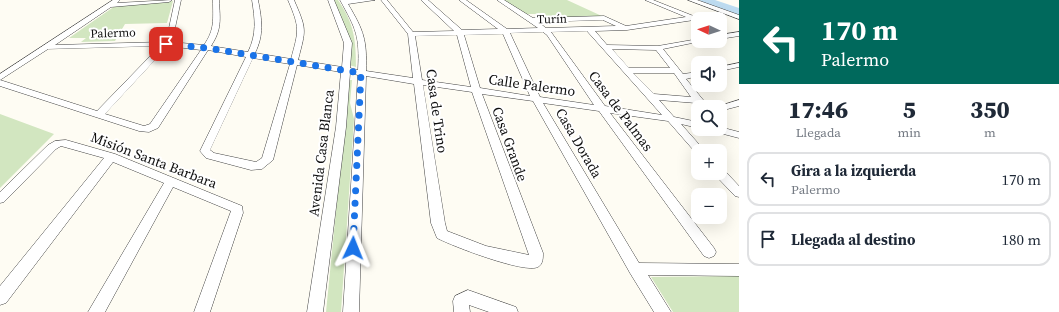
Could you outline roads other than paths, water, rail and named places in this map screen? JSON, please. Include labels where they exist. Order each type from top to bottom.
[{"type":"street","points":[[0,78],[117,0]]},
{"type":"street","points":[[110,5],[140,1],[169,0]]},
{"type":"street","points":[[100,114],[166,44],[172,28],[178,0]]},
{"type":"street","points":[[0,83],[143,129],[149,129],[154,126],[207,48],[216,30],[216,0]]},
{"type":"street","points":[[255,0],[260,27],[257,41],[205,151],[210,156],[251,166],[258,166],[267,160],[295,62],[302,33],[301,22],[292,0]]},
{"type":"street","name":"Avenida Casa Blanca","points":[[315,312],[341,127],[346,71],[347,39],[330,0]]},
{"type":"street","points":[[351,312],[363,47],[362,38],[344,1],[372,0]]},
{"type":"street","name":"Casa de Trino","points":[[384,0],[411,34],[438,222],[442,234],[516,260],[533,262]]},
{"type":"street","points":[[424,0],[460,32]]},
{"type":"street","points":[[462,0],[505,31]]},
{"type":"street","name":"Casa de Palmas","points":[[500,0],[545,30],[602,109],[710,252]]},
{"type":"street","points":[[648,0],[691,17]]},
{"type":"street","points":[[691,0],[739,18]]},
{"type":"street","points":[[532,20],[604,18],[627,28]]},
{"type":"street","name":"Turín","points":[[411,34],[627,28],[691,20]]},
{"type":"street","points":[[589,29],[607,47],[693,144]]},
{"type":"street","name":"Casa Dorada","points":[[505,31],[536,100],[635,269],[662,312]]},
{"type":"street","points":[[727,31],[737,34]]},
{"type":"street","name":"Casa Grande","points":[[460,32],[476,90],[536,253],[536,259],[533,262]]},
{"type":"street","points":[[727,36],[737,34]]},
{"type":"street","points":[[607,47],[658,48],[691,42]]},
{"type":"street","name":"Palermo","points":[[47,47],[166,44],[207,48],[361,73]]},
{"type":"street","points":[[658,48],[700,100]]},
{"type":"street","points":[[727,68],[739,65]]},
{"type":"street","points":[[627,70],[691,74]]},
{"type":"street","name":"Calle Palermo","points":[[361,73],[670,119],[691,124]]},
{"type":"street","points":[[651,97],[691,102]]},
{"type":"street","points":[[727,106],[739,103]]},
{"type":"street","points":[[727,132],[739,135]]},
{"type":"street","name":"Misión Santa Barbara","points":[[0,199],[52,147],[59,143],[66,143],[111,157],[237,209],[202,312]]},
{"type":"street","points":[[0,298],[111,157]]},
{"type":"street","points":[[727,180],[739,193]]},
{"type":"street","points":[[96,312],[171,181]]},
{"type":"street","points":[[635,269],[739,270]]},
{"type":"street","points":[[462,305],[468,297],[510,312]]},
{"type":"waterway","points":[[705,0],[739,12]]}]
